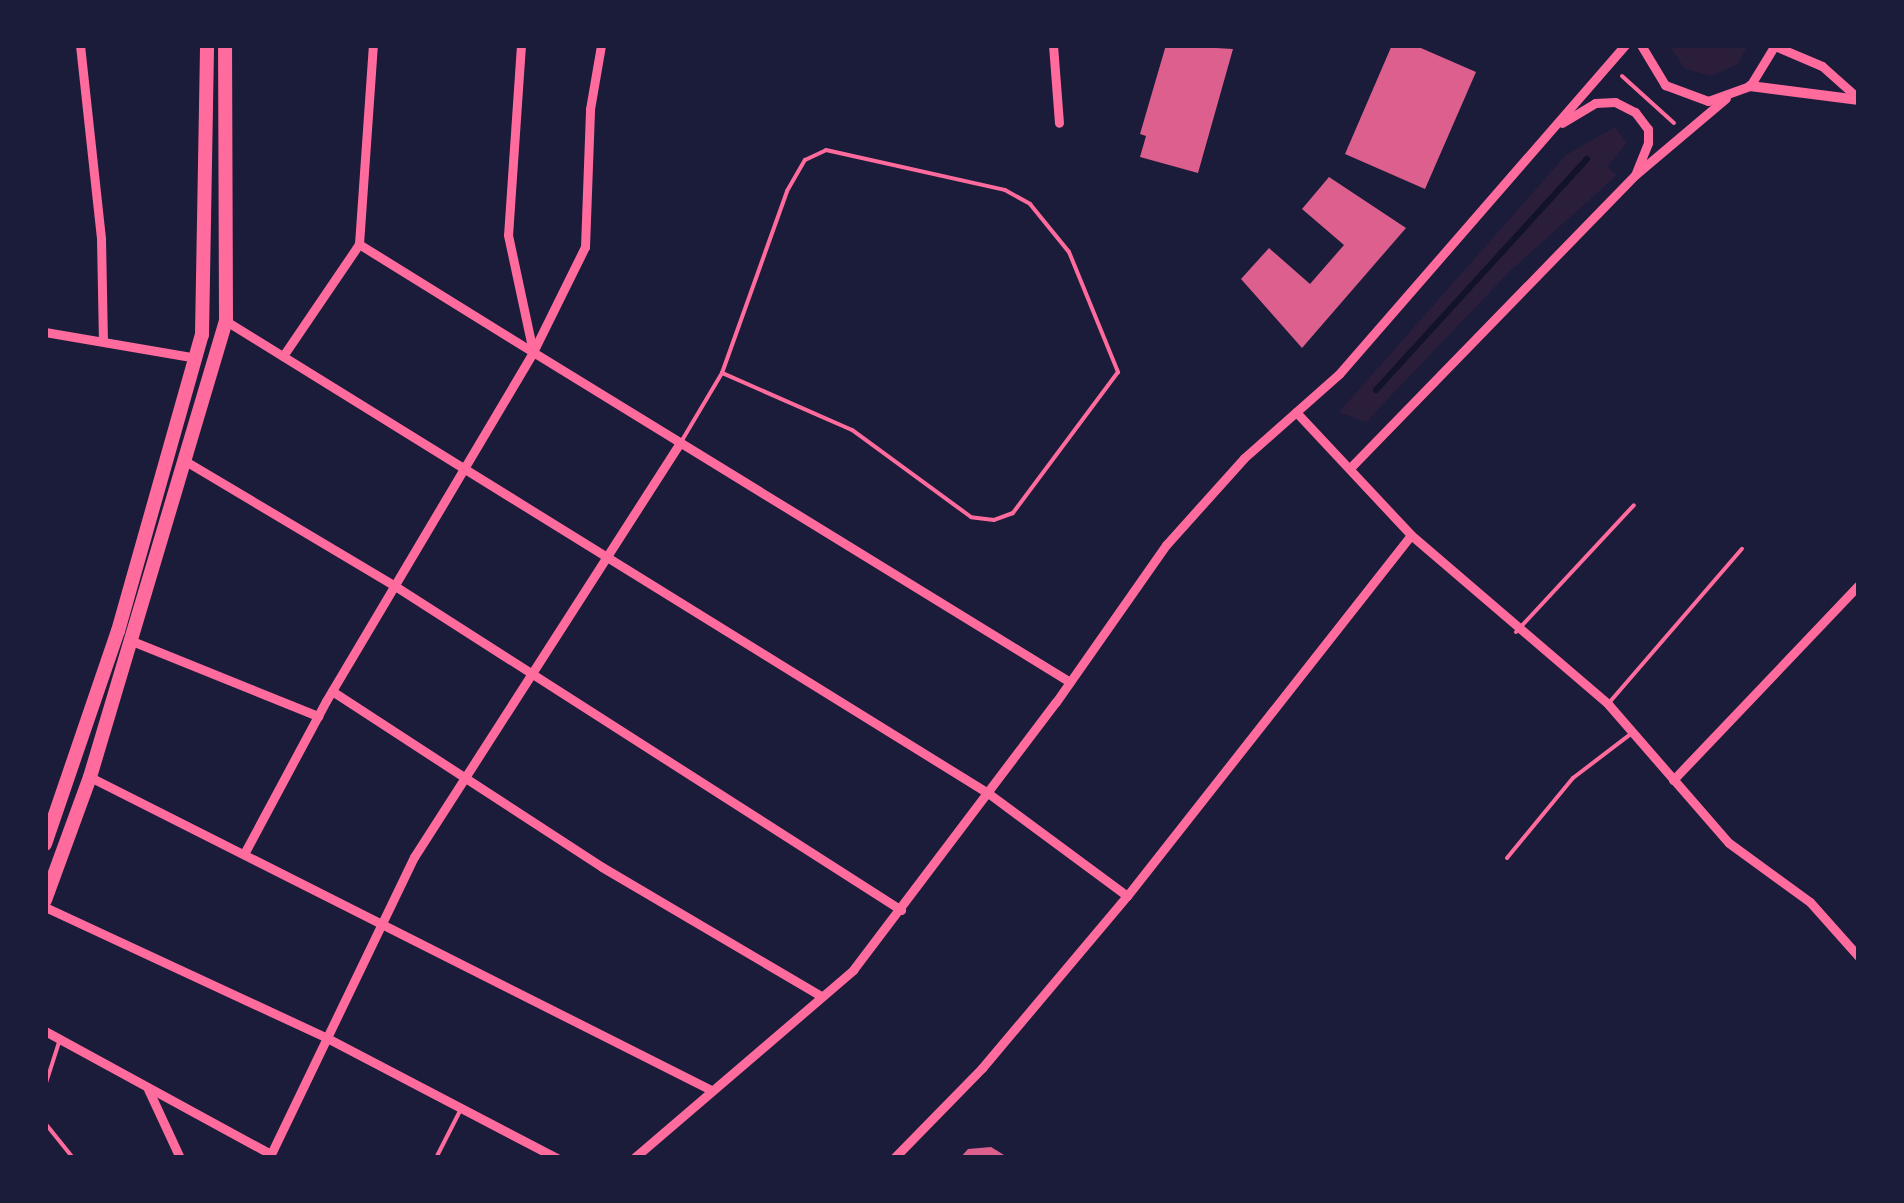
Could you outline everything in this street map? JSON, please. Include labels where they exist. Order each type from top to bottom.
[{"type":"main road","points":[[45,844],[118,631],[196,358],[204,317],[207,45]]},
{"type":"main road","points":[[45,904],[90,777],[188,462],[226,321],[224,45]]},
{"type":"main road","points":[[204,317],[226,321]]},
{"type":"street","points":[[80,45],[101,239],[103,340]]},
{"type":"street","points":[[283,356],[359,244],[374,45]]},
{"type":"street","points":[[521,45],[508,235],[533,352]]},
{"type":"street","points":[[245,852],[332,691],[533,352],[585,248],[590,109],[601,45]]},
{"type":"street","points":[[1053,45],[1059,123]]},
{"type":"street","points":[[634,1158],[852,970],[988,793],[1166,546],[1338,374],[1625,45]]},
{"type":"street","points":[[1642,45],[1665,86],[1685,97],[1726,98]]},
{"type":"street","points":[[1350,468],[1635,175],[1726,98],[1750,86],[1775,46],[1822,66],[1859,100]]},
{"type":"street","points":[[1750,86],[1859,100]]},
{"type":"street","points":[[1551,130],[1594,103],[1614,102],[1635,112],[1648,129],[1648,144],[1635,175]]},
{"type":"street","points":[[359,244],[1070,682]]},
{"type":"street","points":[[226,321],[988,793],[1127,896]]},
{"type":"street","points":[[45,332],[196,358]]},
{"type":"street","points":[[1296,412],[1411,535],[1516,632],[1608,704],[1729,843],[1810,902],[1859,958]]},
{"type":"street","points":[[45,1032],[274,1156],[384,920],[465,777],[528,672],[680,444]]},
{"type":"street","points":[[188,462],[395,586],[900,910]]},
{"type":"street","points":[[894,1158],[982,1068],[1127,896],[1411,535]]},
{"type":"street","points":[[1673,780],[1859,585]]},
{"type":"street","points":[[132,641],[318,716]]},
{"type":"street","points":[[332,691],[822,996]]},
{"type":"street","points":[[90,777],[384,920],[712,1090]]},
{"type":"street","points":[[45,904],[329,1039],[558,1158]]},
{"type":"street","points":[[147,1087],[180,1158]]},
{"type":"lane","points":[[680,444],[722,373],[787,191],[805,160],[826,150],[1005,190],[1030,204],[1069,252],[1118,372],[1013,513],[994,520],[971,517],[852,430],[722,373]]},
{"type":"lane","points":[[1516,632],[1634,505]]},
{"type":"lane","points":[[1608,704],[1742,550]]},
{"type":"lane","points":[[1507,858],[1572,778],[1632,733]]},
{"type":"lane","points":[[45,1086],[60,1040]]},
{"type":"lane","points":[[436,1158],[461,1108]]},
{"type":"lane","points":[[45,1123],[72,1158]]},
{"type":"path","points":[[1622,76],[1676,125]]},
{"type":"shaded area","points":[[1669,45],[1748,45],[1738,64],[1712,76],[1685,69]]},
{"type":"shaded area","points":[[1615,127],[1627,143],[1607,167],[1617,175],[1510,271],[1366,422],[1339,412],[1566,155]]},
{"type":"building","points":[[1166,45],[1233,49],[1198,173],[1140,157],[1146,136],[1140,134]]},
{"type":"building","points":[[1392,45],[1414,45],[1476,72],[1425,189],[1345,154]]},
{"type":"building","points":[[1329,177],[1406,228],[1302,348],[1241,279],[1269,248],[1310,284],[1344,245],[1302,209]]},
{"type":"building","points":[[991,1147],[1009,1158],[960,1158],[968,1149]]},
{"type":"waterway","points":[[1376,390],[1587,159]]}]
